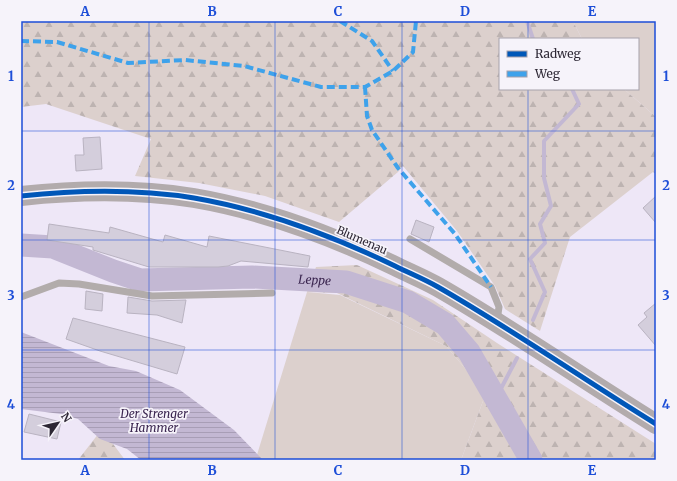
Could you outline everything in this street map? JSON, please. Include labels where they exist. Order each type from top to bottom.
[{"type":"main road","name":"Blumenau","points":[[21,196],[54,192],[141,192],[194,198],[256,212],[310,229],[363,251],[437,287],[497,323],[656,424]]},
{"type":"lane","points":[[410,239],[491,287],[499,307],[497,323]]},
{"type":"lane","points":[[21,297],[59,283],[79,284],[152,296],[272,293]]},
{"type":"green space","points":[[21,21],[573,21],[582,38],[499,38],[499,90],[625,90],[656,117],[656,174],[653,172],[570,237],[540,331],[505,309],[495,286],[457,231],[403,166],[398,172],[339,222],[265,196],[199,183],[135,176],[151,139],[46,104],[21,107]]},
{"type":"green space","points":[[573,21],[656,21],[656,117],[625,90],[639,90],[639,38],[582,38]]},
{"type":"green space","points":[[357,265],[433,300],[497,343],[656,444],[656,460],[461,460],[486,393],[446,346],[337,293],[307,292],[316,267]]},
{"type":"green space","points":[[307,292],[340,295],[446,346],[486,393],[461,460],[257,460],[256,458]]},
{"type":"green space","points":[[102,429],[125,460],[78,460]]},
{"type":"water","name":"Der Strenger Hammer","points":[[21,332],[109,366],[136,371],[180,390],[234,430],[263,460],[141,460],[127,449],[100,439],[78,419],[61,414],[21,409]]},
{"type":"building","points":[[100,137],[102,169],[76,171],[75,155],[84,155],[83,138]]},
{"type":"building","points":[[656,196],[656,223],[643,208]]},
{"type":"building","points":[[416,220],[434,227],[429,242],[411,234]]},
{"type":"building","points":[[49,224],[109,233],[110,227],[163,242],[165,235],[207,247],[209,236],[310,256],[308,267],[241,261],[228,266],[218,267],[149,267],[93,250],[93,247],[47,240]]},
{"type":"building","points":[[86,291],[103,294],[102,311],[85,309]]},
{"type":"building","points":[[128,297],[152,301],[186,300],[182,323],[157,315],[127,313]]},
{"type":"building","points":[[656,303],[656,346],[638,325],[647,317],[644,313]]},
{"type":"building","points":[[73,318],[185,347],[177,374],[100,351],[66,339]]},
{"type":"building","points":[[29,414],[61,422],[57,439],[24,432]]},
{"type":"waterway","points":[[527,21],[533,38]]},
{"type":"waterway","points":[[533,320],[545,292],[530,259],[545,243],[540,224],[551,206],[544,178],[544,141],[579,104],[572,90]]},
{"type":"waterway","name":"Leppe","points":[[21,245],[53,247],[140,280],[252,277],[346,282],[408,302],[445,324],[469,352],[531,460]]},
{"type":"waterway","points":[[496,398],[517,358]]},
{"type":"marked path","points":[[340,21],[372,41],[393,71]]},
{"type":"marked path","points":[[21,41],[57,42],[128,63],[185,60],[244,66],[321,87],[365,87],[393,71],[413,52],[416,21]]},
{"type":"marked path","points":[[365,87],[367,116],[372,130],[398,168],[455,234],[491,287]]},
{"type":"cycle path","points":[[21,196],[108,191],[173,195],[246,209],[297,225],[346,244],[438,287],[493,320],[656,424]]}]
